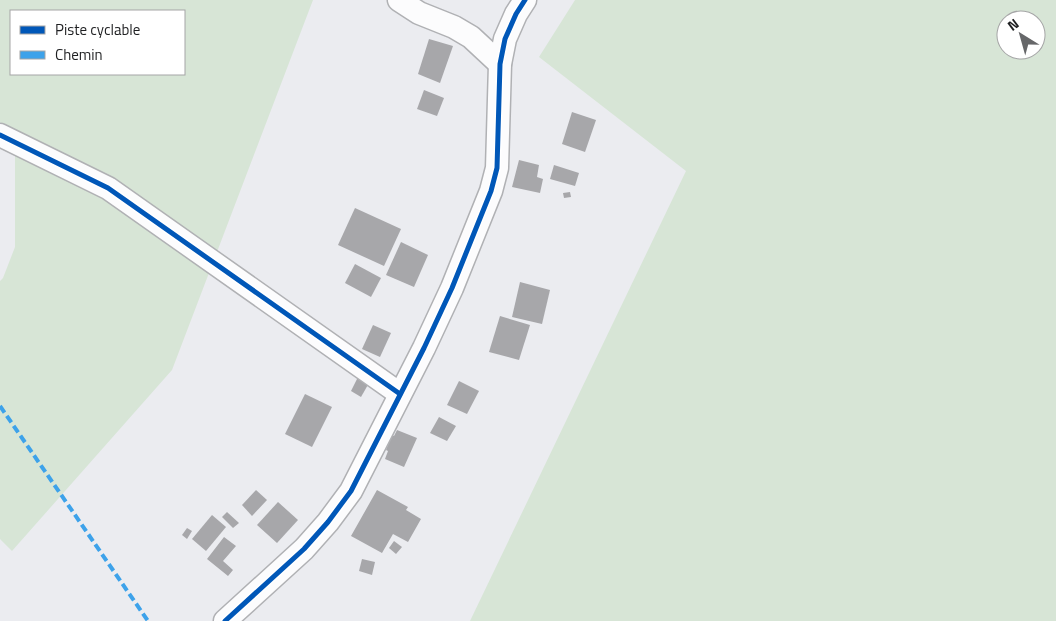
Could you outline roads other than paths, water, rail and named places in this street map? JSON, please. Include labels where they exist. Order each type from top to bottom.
[{"type":"street","points":[[399,0],[419,13],[454,26],[471,37],[500,64]]},
{"type":"street","points":[[225,621],[304,549],[328,522],[351,491],[452,288],[491,191],[497,168],[500,64],[505,39],[516,14],[525,0]]},
{"type":"street","points":[[0,135],[108,188],[400,394]]}]
